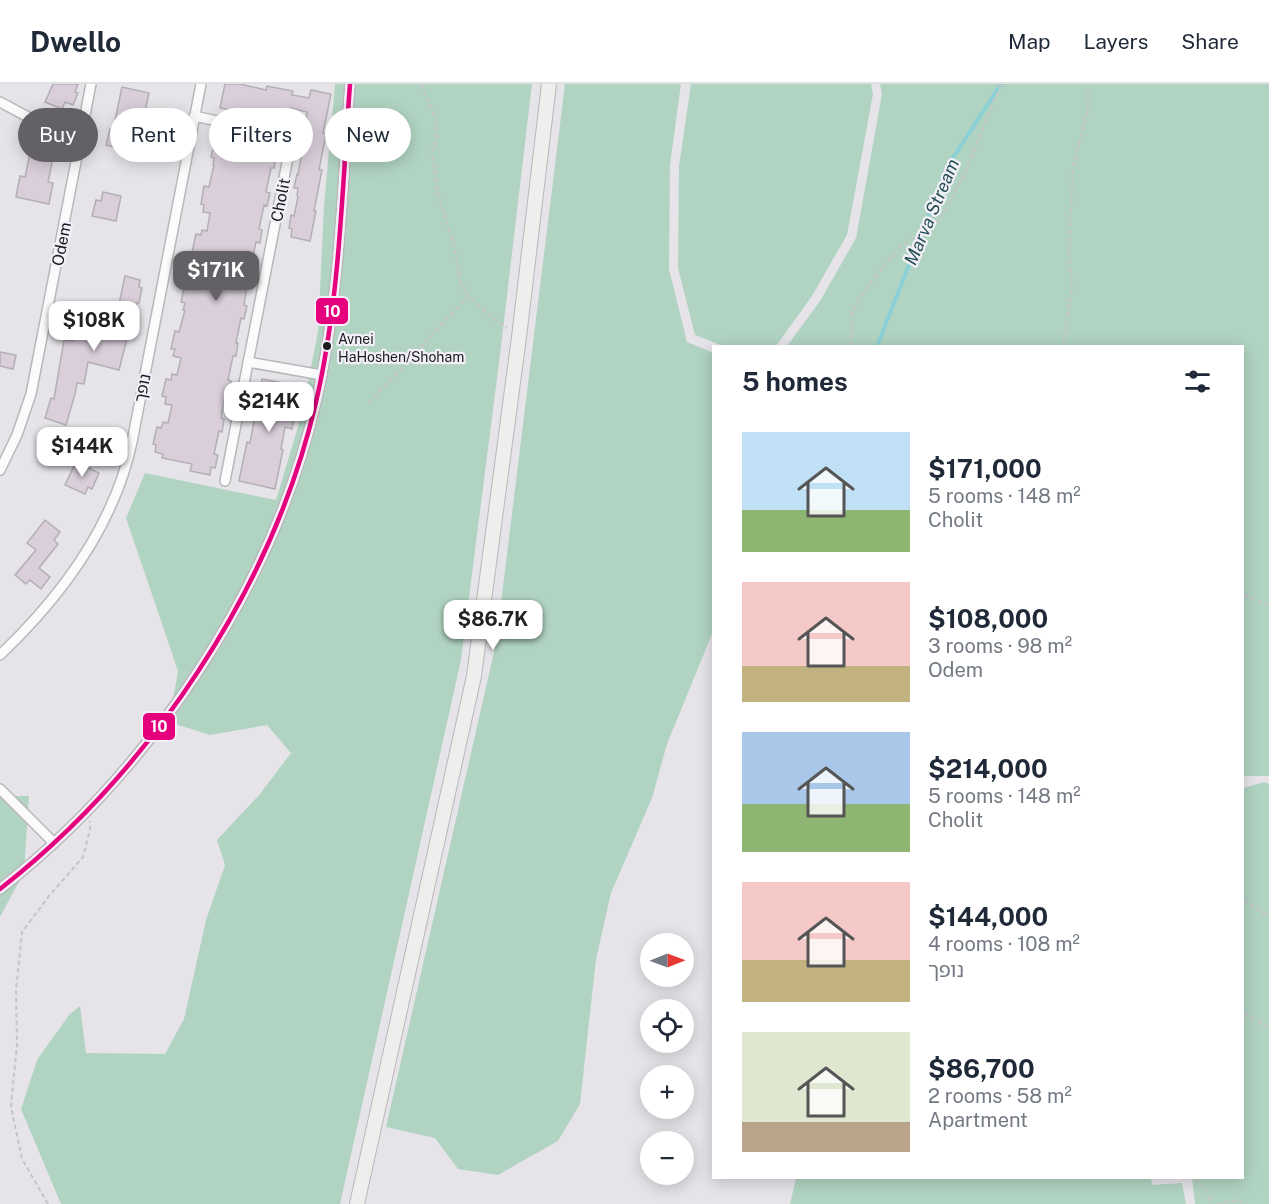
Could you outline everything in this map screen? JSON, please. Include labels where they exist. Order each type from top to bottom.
[{"type":"main road","points":[[357,1204],[474,676],[519,337],[549,84]]},
{"type":"street","name":"Odem","points":[[87,108],[92,84]]},
{"type":"street","name":"נופך","points":[[196,108],[201,84]]},
{"type":"street","points":[[0,889],[54,843],[91,807],[162,722],[206,658],[235,609],[277,525],[310,427],[322,375],[334,293],[350,84]]},
{"type":"street","points":[[0,102],[18,112]]},
{"type":"street","name":"Cholit","points":[[197,117],[292,136],[225,481]]},
{"type":"street","name":"Odem","points":[[0,470],[17,435],[31,394],[77,162]]},
{"type":"street","name":"נופך","points":[[0,655],[36,618],[76,567],[101,527],[120,486],[132,442],[185,162]]},
{"type":"street","points":[[248,362],[322,375]]},
{"type":"street","points":[[0,789],[54,843]]},
{"type":"path","points":[[421,84],[434,115],[437,134],[432,153],[438,194],[454,246],[460,281],[468,297],[493,319],[519,337]]},
{"type":"path","points":[[852,345],[852,312],[867,287],[899,248],[940,220],[964,174],[1000,84]]},
{"type":"path","points":[[1063,345],[1072,288],[1069,253],[1073,166],[1088,110],[1088,84]]},
{"type":"path","points":[[369,403],[468,297]]},
{"type":"path","points":[[1244,595],[1269,606]]},
{"type":"path","points":[[48,1204],[22,1159],[11,1107],[16,1044],[16,991],[22,932],[83,857],[90,830],[91,807]]},
{"type":"path","points":[[1244,900],[1269,917]]},
{"type":"path","points":[[1244,1014],[1269,1027]]},
{"type":"path","points":[[1197,1179],[1210,1196],[1210,1204]]},
{"type":"path","points":[[1217,1204],[1238,1200],[1247,1204]]},
{"type":"green space","points":[[335,84],[532,84],[461,660],[340,1204],[61,1204],[21,1109],[37,1060],[69,1015],[80,1006],[86,1053],[165,1054],[184,1019],[206,920],[225,865],[217,840],[260,794],[291,753],[267,725],[210,735],[169,722],[178,671],[126,518],[145,473],[276,500],[301,417],[318,332],[328,162],[411,162],[411,108],[333,108]]},
{"type":"green space","points":[[565,84],[681,84],[670,165],[669,269],[687,342],[712,352],[712,634],[667,744],[652,798],[611,893],[596,959],[580,1104],[558,1141],[498,1175],[458,1169],[435,1138],[386,1127],[496,643]]},
{"type":"green space","points":[[691,84],[871,84],[873,94],[847,235],[812,296],[777,345],[720,345],[695,335],[678,268],[679,166]]},
{"type":"green space","points":[[880,84],[1269,84],[1269,776],[1244,776],[1244,345],[788,345],[820,301],[856,238],[882,94]]},
{"type":"green space","points":[[1264,782],[1269,784],[1269,1204],[1195,1204],[1192,1179],[1244,1179],[1244,788]]},
{"type":"green space","points":[[0,796],[29,796],[24,872],[0,917]]},
{"type":"green space","points":[[796,1179],[1151,1179],[1152,1185],[1182,1183],[1186,1204],[790,1204]]},
{"type":"building","points":[[53,84],[78,84],[75,92],[78,93],[73,105],[65,102],[62,108],[60,108],[45,102]]},
{"type":"building","points":[[225,84],[240,84],[266,90],[267,86],[293,91],[292,95],[309,98],[311,90],[331,94],[328,108],[325,108],[323,133],[325,139],[319,170],[322,170],[310,241],[291,237],[292,229],[289,228],[298,197],[298,188],[294,188],[300,162],[313,162],[313,108],[220,108]]},
{"type":"building","points":[[122,87],[149,93],[146,108],[118,108]]},
{"type":"building","points":[[110,129],[110,146],[106,145]]},
{"type":"building","points":[[28,162],[52,162],[48,182],[53,183],[49,204],[16,197],[20,176],[25,177]]},
{"type":"building","points":[[213,162],[275,162],[274,168],[271,168],[266,192],[270,193],[267,206],[264,205],[259,229],[262,230],[260,243],[256,242],[251,267],[255,267],[252,281],[248,280],[244,305],[247,306],[244,319],[241,318],[236,356],[233,356],[228,380],[231,381],[229,394],[225,394],[221,418],[224,419],[222,432],[219,431],[214,454],[218,455],[215,468],[211,467],[210,475],[190,471],[192,464],[162,458],[163,454],[155,452],[156,445],[153,444],[157,427],[161,428],[163,422],[168,423],[172,405],[165,404],[166,397],[162,396],[166,379],[171,380],[172,374],[177,375],[181,358],[173,356],[175,349],[171,349],[175,331],[179,332],[185,310],[183,310],[185,303],[181,302],[185,284],[190,286],[191,280],[197,281],[202,261],[194,259],[196,252],[192,252],[196,234],[201,235],[202,230],[207,231],[210,213],[203,212],[204,205],[201,204],[204,186],[209,187]]},
{"type":"building","points":[[103,192],[121,196],[116,221],[92,216],[96,200],[101,201]]},
{"type":"building","points":[[125,276],[140,280],[139,287],[142,288],[119,370],[88,362],[84,384],[77,383],[66,425],[45,418],[51,398],[54,399],[64,340],[73,341],[75,332],[102,338],[107,316],[111,317],[113,308],[118,309]]},
{"type":"building","points":[[0,352],[16,355],[13,369],[0,366]]},
{"type":"building","points":[[262,379],[300,386],[292,429],[285,427],[275,489],[239,481],[247,442],[250,443]]},
{"type":"building","points":[[76,462],[99,473],[92,489],[88,487],[85,494],[65,485]]},
{"type":"building","points":[[45,520],[60,532],[54,540],[58,544],[39,568],[50,577],[41,589],[30,580],[26,584],[15,575],[36,550],[27,543]]},
{"type":"waterway","name":"Marva Stream","points":[[877,345],[949,164],[1001,84]]},
{"type":"transit line","name":"10","points":[[0,889],[55,842],[107,790],[155,733],[198,671],[237,607],[270,540],[296,472],[316,402],[324,363],[339,244],[350,84]]},
{"type":"place","name":"Avnei HaHoshen/Shoham","points":[[327,346]]}]
